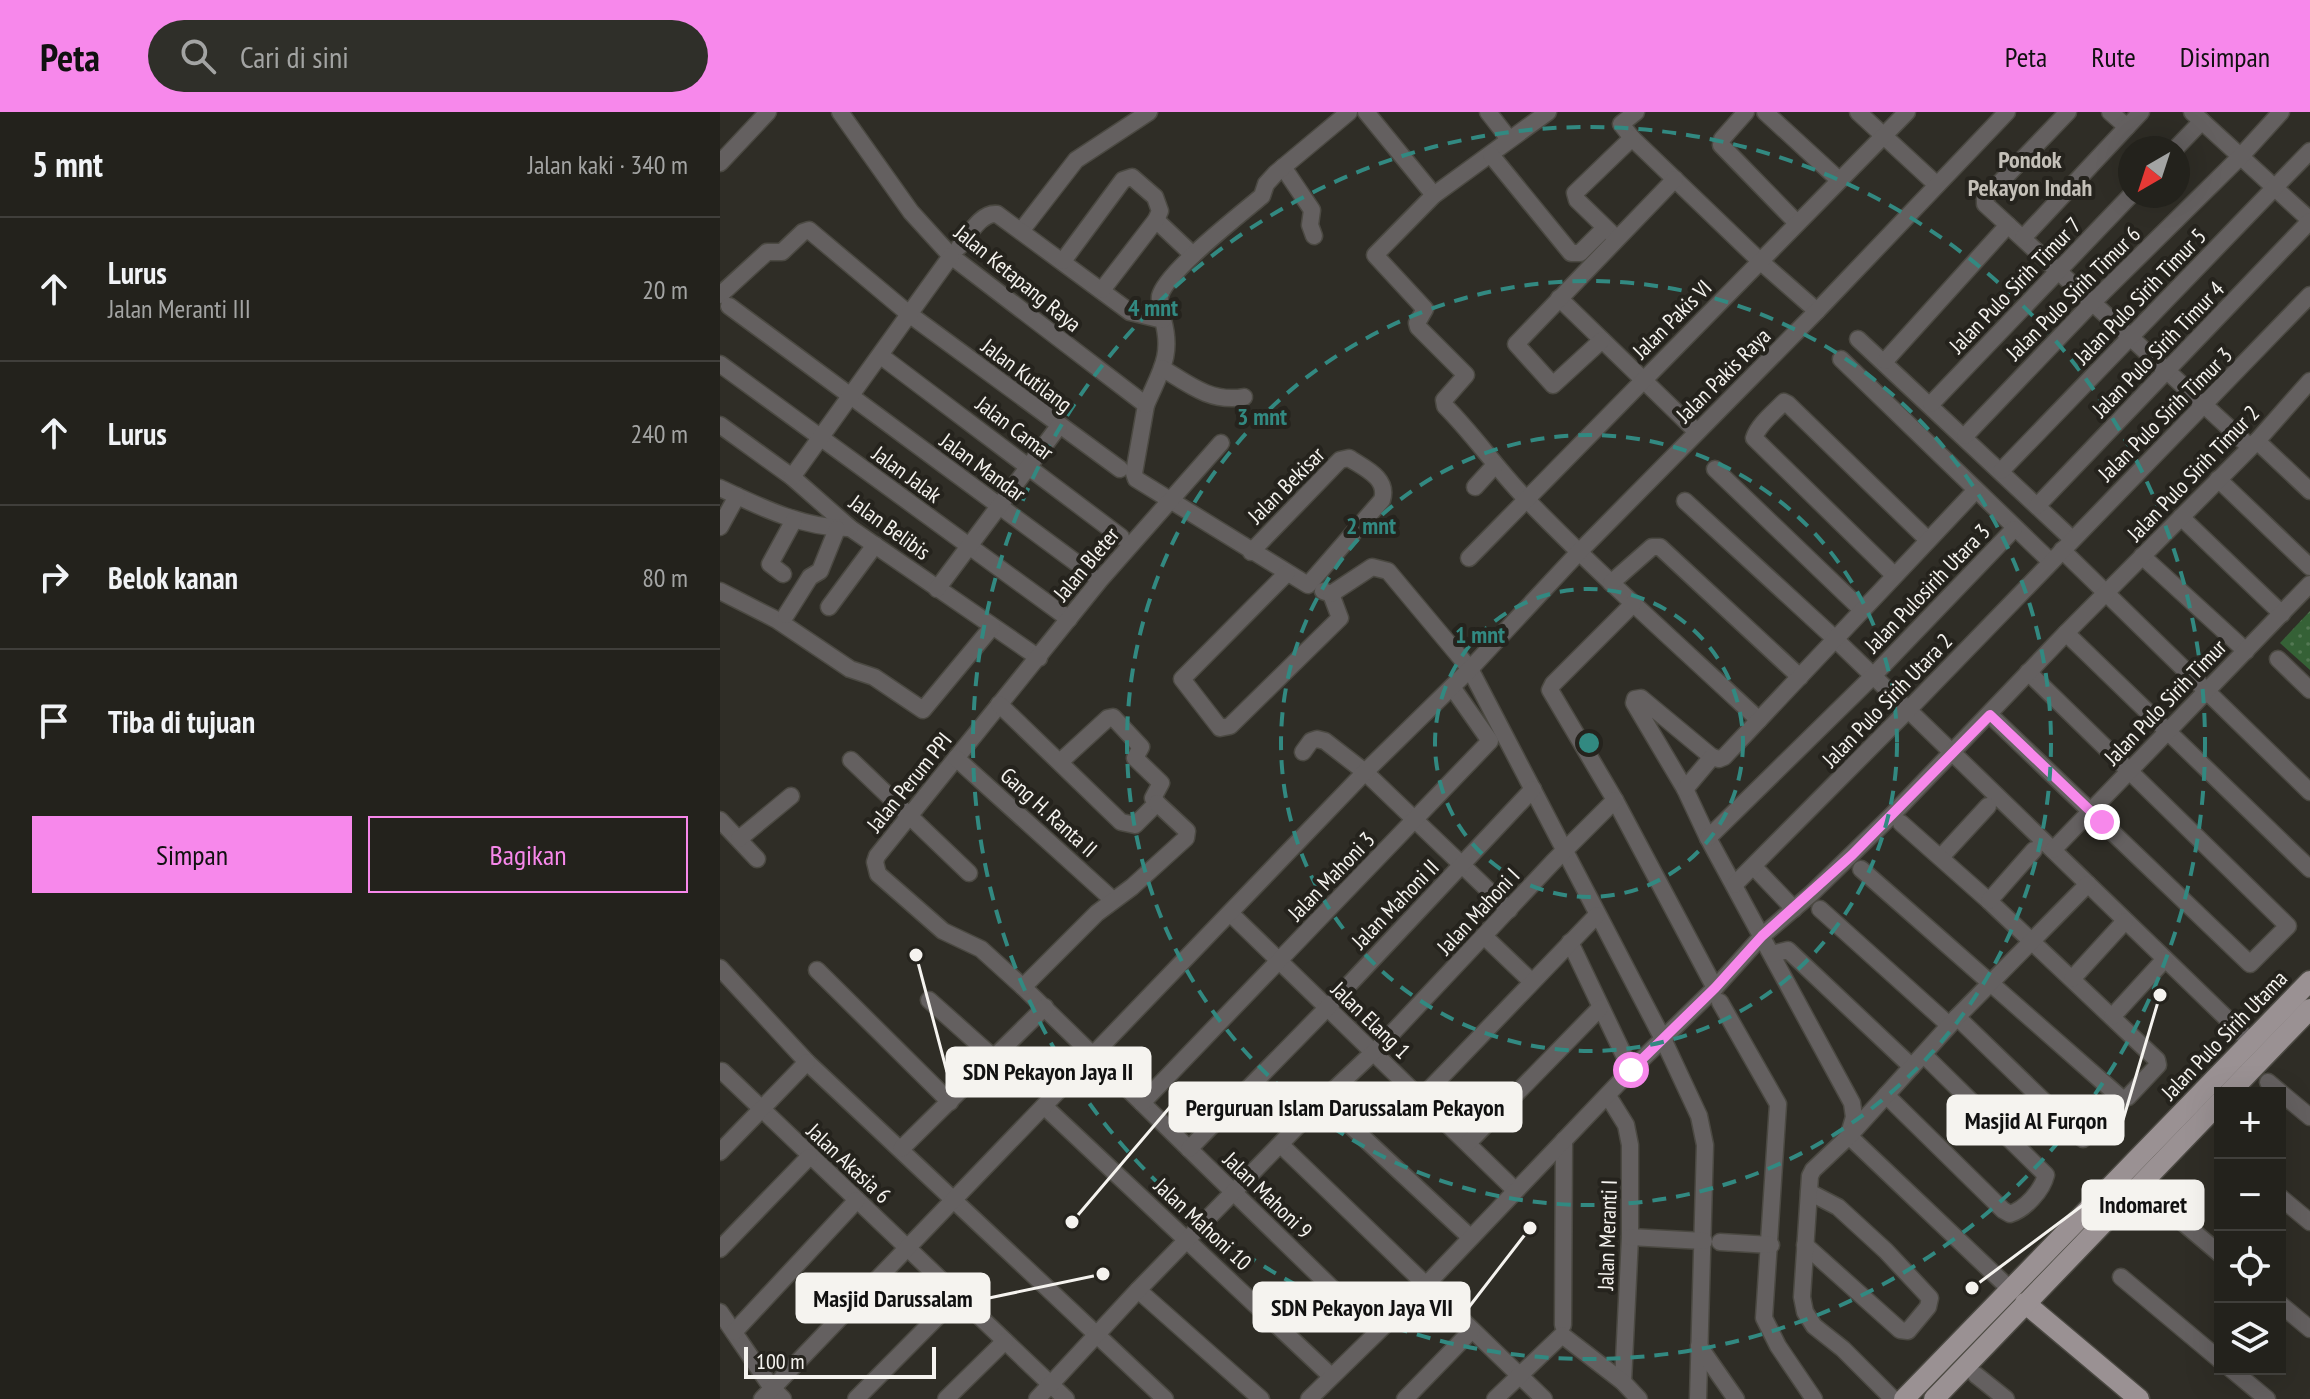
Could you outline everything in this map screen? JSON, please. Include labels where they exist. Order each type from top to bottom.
[{"type":"main road","name":"Jalan Pulo Sirih Utama","points":[[1904,1399],[2018,1297],[2055,1259],[2310,981]]},
{"type":"main road","name":"Jalan Pulo Sirih Utama","points":[[2235,1087],[2310,1009]]},
{"type":"main road","name":"Jalan Pulo Sirih Utama","points":[[2055,1259],[2214,1108]]},
{"type":"main road","name":"Jalan Pulo Sirih Utama","points":[[1934,1399],[2018,1297]]},
{"type":"main road","points":[[2018,1297],[2139,1399]]},
{"type":"street","points":[[720,163],[768,112]]},
{"type":"street","name":"Jalan Ketapang Raya","points":[[840,112],[911,212],[955,252],[1146,405]]},
{"type":"street","points":[[1021,231],[1076,160],[1149,112]]},
{"type":"street","points":[[1127,471],[1168,345],[1161,294],[1193,255],[1262,196],[1266,184],[1283,167],[1349,112]]},
{"type":"street","points":[[1366,112],[1434,195]]},
{"type":"street","points":[[1488,112],[1509,139]]},
{"type":"street","points":[[1548,112],[1434,195],[1375,255],[1425,309],[1418,326],[1466,375],[1444,404],[1526,500],[1759,720]]},
{"type":"street","points":[[1636,112],[1621,124],[1632,138],[1760,261],[1817,311]]},
{"type":"street","points":[[1746,112],[1722,139],[1721,145],[1797,223]]},
{"type":"street","points":[[1765,112],[1839,180]]},
{"type":"street","points":[[1858,112],[1937,185]]},
{"type":"street","name":"Jalan Pakis VI","points":[[1469,558],[1907,112]]},
{"type":"street","name":"Jalan Pakis Raya","points":[[773,1395],[953,1200],[2007,112]]},
{"type":"street","points":[[2068,112],[1985,198],[1985,204],[2204,406],[2310,491]]},
{"type":"street","points":[[2110,112],[2127,127]]},
{"type":"street","points":[[2023,238],[2141,112]]},
{"type":"street","name":"Jalan Pulo Sirih Timur 6","points":[[1965,436],[2281,112]]},
{"type":"street","points":[[2184,136],[2197,117],[2310,221]]},
{"type":"street","points":[[1619,240],[1577,200],[1576,191],[1632,138]]},
{"type":"street","name":"Jalan Pulo Sirih Timur 5","points":[[2001,471],[2310,151]]},
{"type":"street","points":[[1491,155],[1571,253],[1580,253],[1605,228]]},
{"type":"street","points":[[1283,167],[1312,210],[1310,225],[1314,236]]},
{"type":"street","points":[[1063,261],[1126,177],[1132,177],[1155,197],[1160,211],[1102,290]]},
{"type":"street","points":[[1602,340],[1554,385],[1549,384],[1517,348],[1516,342],[1619,240],[1675,179]]},
{"type":"street","name":"Jalan Pulo Sirih Timur 7","points":[[1931,404],[2118,208]]},
{"type":"street","points":[[792,477],[955,252],[985,216],[992,213],[1001,216],[1130,312],[1163,320]]},
{"type":"street","points":[[1156,220],[1193,255]]},
{"type":"street","name":"Jalan Pulo Sirih Timur 4","points":[[2037,506],[2310,221]]},
{"type":"street","points":[[1885,361],[2008,225]]},
{"type":"street","name":"Jalan Kutilang","points":[[724,300],[767,252],[782,252],[809,230],[909,314],[1059,426],[1170,501],[1287,573]]},
{"type":"street","name":"Jalan Pulo Sirih Timur 3","points":[[2061,550],[2310,295]]},
{"type":"street","points":[[1559,298],[1697,432]]},
{"type":"street","name":"Jalan Mandar","points":[[724,300],[1090,573]]},
{"type":"street","points":[[1858,339],[2037,506],[2061,550],[2310,792]]},
{"type":"street","name":"Jalan Camar","points":[[881,356],[1121,537]]},
{"type":"street","points":[[1841,359],[2014,529],[2061,550]]},
{"type":"street","name":"Jalan Jalak","points":[[720,364],[1069,619]]},
{"type":"street","points":[[1162,368],[1209,395],[1232,399],[1244,397]]},
{"type":"street","name":"Jalan Pulo Sirih Timur 2","points":[[1309,1399],[1427,1284],[1631,1070],[1663,1039],[1718,995],[1762,936],[1794,909],[1990,715],[2105,593],[2307,391]]},
{"type":"street","points":[[1894,575],[1754,438],[1775,411],[1784,402],[1788,404],[1928,540]]},
{"type":"street","name":"Jalan Belibis","points":[[720,425],[792,477],[844,528],[875,545],[1039,658]]},
{"type":"street","points":[[937,589],[1059,426]]},
{"type":"street","name":"Jalan Bleter","points":[[1039,658],[1221,443]]},
{"type":"street","name":"Jalan Bekisar","points":[[1251,552],[1331,466],[1346,457],[1382,481],[1385,491],[1382,500],[1308,585]]},
{"type":"street","points":[[1475,487],[1495,465]]},
{"type":"street","points":[[1715,469],[1862,610]]},
{"type":"street","points":[[2218,479],[2310,567]]},
{"type":"street","points":[[720,488],[794,520],[844,528],[820,571],[806,582],[786,615]]},
{"type":"street","points":[[1849,1136],[1854,1117],[1852,1103],[1708,838],[1685,789],[1634,703],[1635,699],[1641,698],[1712,757],[1724,757],[1975,491]]},
{"type":"street","points":[[720,527],[737,496]]},
{"type":"street","points":[[1685,501],[1835,639],[2251,1042]]},
{"type":"street","points":[[2181,517],[2282,614]]},
{"type":"street","points":[[783,574],[770,564],[794,520]]},
{"type":"street","name":"Jalan Pulosirih Utara 3","points":[[1708,838],[1872,677],[2014,529]]},
{"type":"street","points":[[829,607],[875,545]]},
{"type":"street","points":[[1611,583],[1652,547],[1660,547],[1800,677]]},
{"type":"street","name":"Jalan Pulo Sirih Utara 2","points":[[1734,885],[2061,550]]},
{"type":"street","points":[[2142,556],[2246,651]]},
{"type":"street","points":[[1331,594],[1372,567],[1388,571],[1470,669],[1663,1039],[1703,1129],[1712,1242],[1699,1346],[1698,1399]]},
{"type":"street","points":[[1287,573],[1308,585],[1331,594],[1340,618],[1230,726],[1220,728],[1215,725],[1182,679],[1287,573]]},
{"type":"street","name":"Jalan Pulo Sirih Timur","points":[[2053,850],[2310,584]]},
{"type":"street","points":[[720,591],[777,620],[850,669],[874,677],[923,710],[992,627]]},
{"type":"street","points":[[1633,604],[1550,688],[1615,800],[1778,1104],[1765,1322],[1814,1399]]},
{"type":"street","points":[[2066,633],[2310,869]]},
{"type":"street","name":"Jalan Perum PPI","points":[[1039,658],[875,862],[878,874],[943,931],[981,949],[1045,1007]]},
{"type":"street","points":[[2278,659],[2310,690]]},
{"type":"street","points":[[1990,715],[2250,964],[2288,926],[2028,672]]},
{"type":"street","name":"Jalan Mahoni 3","points":[[1142,1103],[1490,741],[1452,687]]},
{"type":"street","points":[[999,704],[1117,819],[1135,825],[1157,803]]},
{"type":"street","points":[[1023,987],[1113,900],[1132,887],[1188,835],[1153,798],[1161,783],[1136,759],[1141,747],[1113,717],[1108,718],[1060,762]]},
{"type":"street","points":[[1303,752],[1311,741],[1320,739],[1365,772],[1509,910]]},
{"type":"street","points":[[1685,789],[1712,757]]},
{"type":"street","name":"Gang H. Ranta II","points":[[956,758],[1113,900]]},
{"type":"street","points":[[851,760],[969,873]]},
{"type":"street","name":"Jalan Mahoni II","points":[[1189,1149],[1533,789]]},
{"type":"street","points":[[739,839],[791,796]]},
{"type":"street","name":"Jalan Mahoni I","points":[[1037,1399],[1138,1290],[1323,1100],[1373,1053],[1615,800]]},
{"type":"street","points":[[1941,857],[1988,806]]},
{"type":"street","points":[[720,820],[757,859]]},
{"type":"street","points":[[1861,869],[2121,1098],[2128,1097],[2158,1065],[2157,1060],[2072,979],[1901,823]]},
{"type":"street","points":[[1989,901],[2034,850]]},
{"type":"street","points":[[1754,867],[1794,909]]},
{"type":"street","points":[[1893,1399],[1843,1349],[1814,1326],[1805,1312],[1802,1297],[1813,1170],[2088,884]]},
{"type":"street","points":[[1820,909],[1953,1021],[2083,1139]]},
{"type":"street","name":"Jalan Elang 1","points":[[1231,914],[1515,1190]]},
{"type":"street","points":[[1421,1098],[1597,915]]},
{"type":"street","points":[[2072,979],[2125,921]]},
{"type":"street","points":[[1485,937],[1532,982]]},
{"type":"street","points":[[1570,942],[1631,1070]]},
{"type":"street","points":[[1772,954],[1788,950],[2046,1175],[2044,1184],[2020,1211],[2010,1214],[1886,1095]]},
{"type":"street","points":[[2112,1017],[2165,959]]},
{"type":"street","points":[[720,968],[807,1062],[1165,1399]]},
{"type":"street","points":[[817,970],[950,1102]]},
{"type":"street","points":[[929,1000],[994,1058]]},
{"type":"street","points":[[901,1149],[1045,1007]]},
{"type":"street","name":"Jalan Mahoni 9","points":[[1045,1007],[1377,1332]]},
{"type":"street","points":[[1468,1143],[1600,1008]]},
{"type":"street","points":[[720,1152],[807,1062]]},
{"type":"street","name":"Jalan Akasia 6","points":[[722,1071],[1066,1399]]},
{"type":"street","points":[[2268,1082],[2310,1117]]},
{"type":"street","name":"Jalan Meranti I","points":[[1608,1096],[1622,1116],[1629,1136],[1630,1237],[1623,1382]]},
{"type":"street","points":[[1323,1100],[1470,1237]]},
{"type":"street","name":"Jalan Mahoni 10","points":[[1044,1106],[1331,1376]]},
{"type":"street","points":[[1849,1136],[2018,1297]]},
{"type":"street","points":[[1563,1325],[1564,1140]]},
{"type":"street","points":[[1281,1145],[1544,1399]]},
{"type":"street","points":[[720,1249],[809,1157]]},
{"type":"street","points":[[1805,1245],[1900,1330],[1908,1331],[1928,1307],[1930,1298],[1886,1251],[1833,1202],[1809,1192]]},
{"type":"street","points":[[2155,1199],[2214,1249]]},
{"type":"street","points":[[734,1332],[857,1200]]},
{"type":"street","points":[[2286,1202],[2310,1222]]},
{"type":"street","points":[[1630,1237],[1771,1245]]},
{"type":"street","points":[[2121,1277],[2214,1355]]},
{"type":"street","points":[[1138,1290],[1261,1399]]},
{"type":"street","points":[[856,1399],[958,1296]]},
{"type":"street","points":[[2286,1309],[2310,1329]]},
{"type":"street","points":[[720,1312],[773,1395]]},
{"type":"street","points":[[1405,1399],[1472,1330]]},
{"type":"street","points":[[1495,1399],[1562,1335],[1623,1382],[1639,1399]]},
{"type":"street","points":[[946,1399],[1005,1341]]},
{"type":"street","points":[[1699,1346],[1736,1399]]},
{"type":"street","points":[[1976,1375],[2006,1399]]},
{"type":"street","points":[[2238,1375],[2267,1399]]},
{"type":"green space","points":[[2310,611],[2310,670],[2280,643]]},
{"type":"place","name":"SDN Pekayon Jaya II","points":[[916,955]]},
{"type":"place","name":"Masjid Al Furqon","points":[[2160,995]]},
{"type":"place","name":"Perguruan Islam Darussalam Pekayon","points":[[1072,1222]]},
{"type":"place","name":"SDN Pekayon Jaya VII","points":[[1530,1228]]},
{"type":"place","name":"Masjid Darussalam","points":[[1103,1274]]},
{"type":"place","name":"Indomaret","points":[[1972,1288]]},
{"type":"district","name":"Pondok Pekayon Indah","points":[[2030,174]]},
{"type":"route","points":[[1631,1070],[1715,988],[1762,936],[1852,855],[1990,715],[2102,822]]}]
